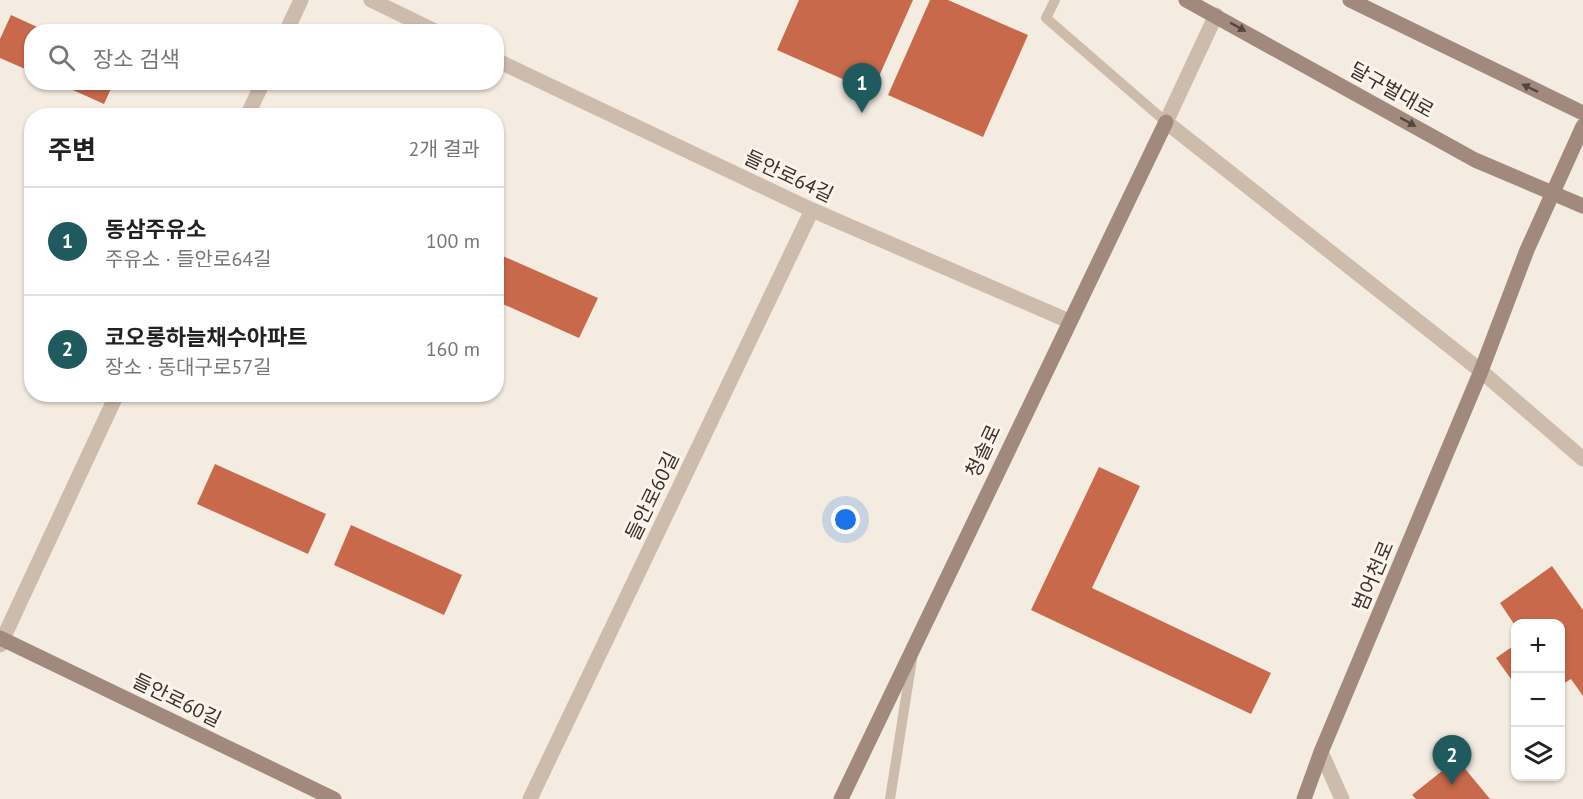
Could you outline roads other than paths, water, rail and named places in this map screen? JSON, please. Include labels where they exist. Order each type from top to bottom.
[{"type":"main road","name":"달구벌대로","points":[[1186,0],[1475,160],[1583,206]]},
{"type":"main road","points":[[1350,0],[1583,113]]},
{"type":"main road","name":"청솔로","points":[[841,799],[1166,122]]},
{"type":"main road","name":"범어천로","points":[[1304,799],[1321,752],[1481,370],[1527,250],[1583,126]]},
{"type":"main road","name":"들안로60길","points":[[1,641],[334,799]]},
{"type":"street","points":[[290,24],[301,0]]},
{"type":"street","points":[[371,0],[420,24]]},
{"type":"street","points":[[1216,15],[1166,122],[1481,370],[1583,459]]},
{"type":"street","name":"들안로64길","points":[[504,64],[812,210],[1069,321]]},
{"type":"street","points":[[251,108],[259,90]]},
{"type":"street","name":"들안로60길","points":[[530,799],[812,210]]},
{"type":"street","name":"들안로60길","points":[[1,641],[113,402]]},
{"type":"street","points":[[1321,752],[1342,799]]},
{"type":"lane","points":[[1055,0],[1047,18],[1166,122]]},
{"type":"lane","points":[[890,799],[915,644]]},
{"type":"place","name":"동삼주유소","points":[[862,113]]},
{"type":"place","name":"코오롱하늘채수아파트","points":[[1452,785]]}]
